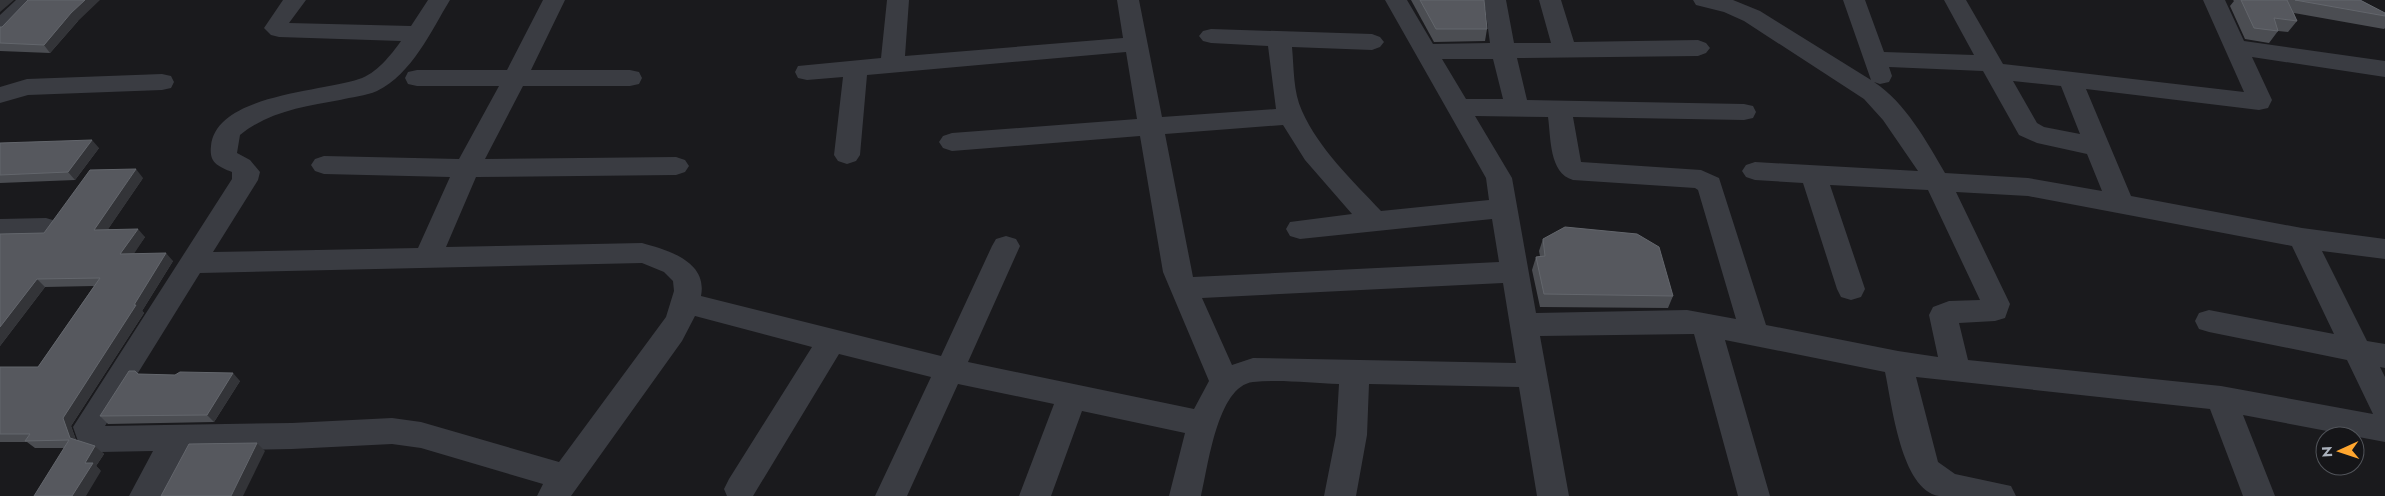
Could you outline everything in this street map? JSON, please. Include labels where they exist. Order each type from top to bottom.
[{"type":"street","points":[[0,28],[29,0]]},
{"type":"street","points":[[295,0],[278,22],[276,28],[279,30],[416,34]]},
{"type":"street","points":[[192,263],[642,253],[663,258],[680,268],[687,278],[689,288],[686,304],[672,333],[560,487],[421,435],[392,431],[292,436],[101,439],[90,435],[88,427],[192,263],[245,180],[247,172],[242,166],[224,158],[222,144],[232,129],[249,116],[274,108],[366,86],[380,79],[396,63],[440,0]]},
{"type":"street","points":[[427,259],[467,168],[516,78],[554,0]]},
{"type":"street","points":[[892,65],[898,0]]},
{"type":"street","points":[[1128,0],[1177,272],[1225,383]]},
{"type":"street","points":[[1396,0],[1499,178],[1553,496]]},
{"type":"street","points":[[1495,0],[1503,51],[1517,108]]},
{"type":"street","points":[[1550,0],[1565,50]]},
{"type":"street","points":[[1704,0],[1732,7],[1748,8],[1873,93],[1888,107],[1904,130],[1935,182],[1977,261],[1996,304],[1994,310],[1949,312],[1943,315],[1956,371]]},
{"type":"street","points":[[1854,0],[1875,59],[1888,107]]},
{"type":"street","points":[[1955,0],[2028,129],[2036,134],[2098,147]]},
{"type":"street","points":[[1875,59],[1992,67],[2070,79],[2259,102],[2260,100],[2214,0]]},
{"type":"street","points":[[1211,36],[1372,42]]},
{"type":"street","points":[[1279,39],[1286,97],[1292,116],[1316,154],[1374,221]]},
{"type":"street","points":[[807,72],[1136,44]]},
{"type":"street","points":[[2236,47],[2385,69]]},
{"type":"street","points":[[1426,52],[1698,48]]},
{"type":"street","points":[[847,155],[856,68]]},
{"type":"street","points":[[416,78],[630,78]]},
{"type":"street","points":[[2070,79],[2121,205]]},
{"type":"street","points":[[0,95],[28,87],[162,82]]},
{"type":"street","points":[[1458,107],[1744,112]]},
{"type":"street","points":[[1559,109],[1570,166],[1573,171],[1701,179],[1710,185],[1755,336]]},
{"type":"street","points":[[952,142],[1292,116]]},
{"type":"street","points":[[324,165],[467,168],[676,166]]},
{"type":"street","points":[[1754,171],[2028,187],[2302,238],[2385,249]]},
{"type":"street","points":[[1814,175],[1851,289]]},
{"type":"street","points":[[1300,228],[1504,208]]},
{"type":"street","points":[[0,229],[46,228]]},
{"type":"street","points":[[2302,238],[2385,408]]},
{"type":"street","points":[[891,496],[1006,246]]},
{"type":"street","points":[[1184,288],[1514,272]]},
{"type":"street","points":[[686,304],[949,370],[1204,424]]},
{"type":"street","points":[[1523,325],[1670,320],[1706,325],[1898,363],[1956,371],[2221,398],[2385,429]]},
{"type":"street","points":[[2209,321],[2385,356]]},
{"type":"street","points":[[1706,325],[1754,496]]},
{"type":"street","points":[[740,489],[832,340]]},
{"type":"street","points":[[1898,363],[1921,462],[1925,471],[1931,478],[1945,485],[2000,496]]},
{"type":"street","points":[[1185,496],[1208,409],[1225,383],[1237,374],[1253,370],[1532,375]]},
{"type":"street","points":[[1340,496],[1354,428],[1356,405],[1353,372]]},
{"type":"street","points":[[1035,496],[1072,396]]},
{"type":"street","points":[[2221,398],[2259,496]]},
{"type":"street","points":[[145,496],[177,438]]},
{"type":"building","points":[[28,0],[85,0],[71,13],[44,45],[0,43],[0,27]]},
{"type":"building","points":[[1420,0],[1484,0],[1487,29],[1436,29]]},
{"type":"building","points":[[2241,0],[2287,0],[2297,21],[2274,18],[2278,31],[2254,28]]},
{"type":"building","points":[[2295,0],[2360,0],[2385,13],[2385,16]]},
{"type":"building","points":[[92,140],[68,172],[0,175],[0,143]]},
{"type":"building","points":[[136,169],[94,230],[138,229],[120,254],[166,253],[134,305],[136,305],[63,418],[70,438],[95,446],[85,463],[93,463],[72,496],[34,496],[69,440],[25,441],[30,434],[0,434],[0,367],[38,367],[100,278],[37,279],[0,327],[0,234],[44,233],[90,170]]},
{"type":"building","points":[[1565,227],[1637,234],[1659,247],[1673,296],[1544,294],[1536,257],[1545,256],[1543,239]]},
{"type":"building","points":[[129,371],[135,371],[138,374],[175,375],[180,372],[233,373],[207,415],[100,416]]},
{"type":"building","points":[[257,443],[231,496],[161,496],[189,444]]}]
